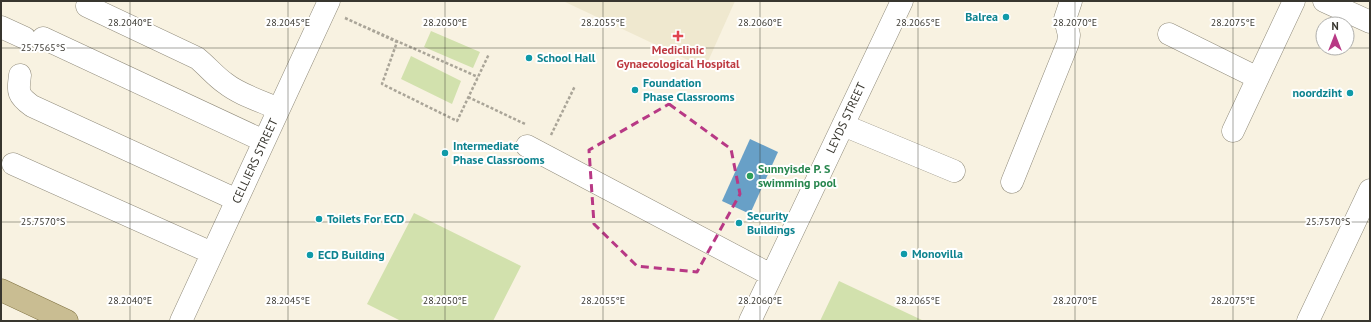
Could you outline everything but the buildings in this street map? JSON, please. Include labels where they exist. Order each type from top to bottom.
[{"type":"main road","points":[[1,290],[67,321]]},
{"type":"street","name":"LEYDS STREET","points":[[750,321],[902,1]]},
{"type":"street","points":[[1012,182],[1068,43],[1065,19],[1072,1]]},
{"type":"street","points":[[1234,131],[1294,1]]},
{"type":"street","points":[[1324,1],[1370,22]]},
{"type":"street","name":"CELLIERS STREET","points":[[181,321],[279,109],[322,3]]},
{"type":"street","points":[[87,6],[197,58],[209,67],[224,83],[279,109]]},
{"type":"street","points":[[1,27],[34,38],[264,141]]},
{"type":"street","points":[[1169,34],[1258,78]]},
{"type":"street","points":[[20,75],[18,91],[22,98],[32,106],[237,200]]},
{"type":"street","points":[[842,125],[954,171]]},
{"type":"street","points":[[529,136],[771,275]]},
{"type":"street","points":[[13,164],[212,253]]},
{"type":"street","points":[[1308,321],[1370,190]]},
{"type":"path","points":[[478,77],[342,17],[397,42],[382,84],[457,121],[489,54]]},
{"type":"path","points":[[544,133],[550,136],[575,86]]},
{"type":"path","points":[[468,97],[529,136]]},
{"type":"highlighted area","points":[[669,104],[731,149],[740,194],[697,272],[637,266],[594,224],[589,150]]},
{"type":"shaded area","name":"Mediclinic Gynaecological Hospital","points":[[563,1],[735,1],[705,68]]},
{"type":"green space","points":[[431,31],[480,52],[473,68],[424,47]]},
{"type":"green space","points":[[411,56],[461,81],[452,104],[401,79]]},
{"type":"green space","points":[[414,213],[521,266],[493,321],[401,321],[367,304]]},
{"type":"green space","points":[[839,281],[924,321],[820,321]]},
{"type":"water","name":"Sunnyisde P. S swimming pool","points":[[750,139],[778,152],[750,214],[722,201]]},
{"type":"place","name":"Balrea","points":[[1006,17]]},
{"type":"place","name":"Mediclinic Gynaecological Hospital","points":[[678,36]]},
{"type":"place","name":"School Hall","points":[[529,58]]},
{"type":"place","name":"Foundation Phase Classrooms","points":[[635,90]]},
{"type":"place","name":"noordziht","points":[[1350,93]]},
{"type":"place","name":"Intermediate Phase Classrooms","points":[[445,153]]},
{"type":"place","name":"Sunnyisde P. S swimming pool","points":[[750,176]]},
{"type":"place","name":"Toilets For ECD","points":[[319,219]]},
{"type":"place","name":"Security Buildings","points":[[739,223]]},
{"type":"place","name":"Monovilla","points":[[904,254]]},
{"type":"place","name":"ECD Building","points":[[310,255]]}]
